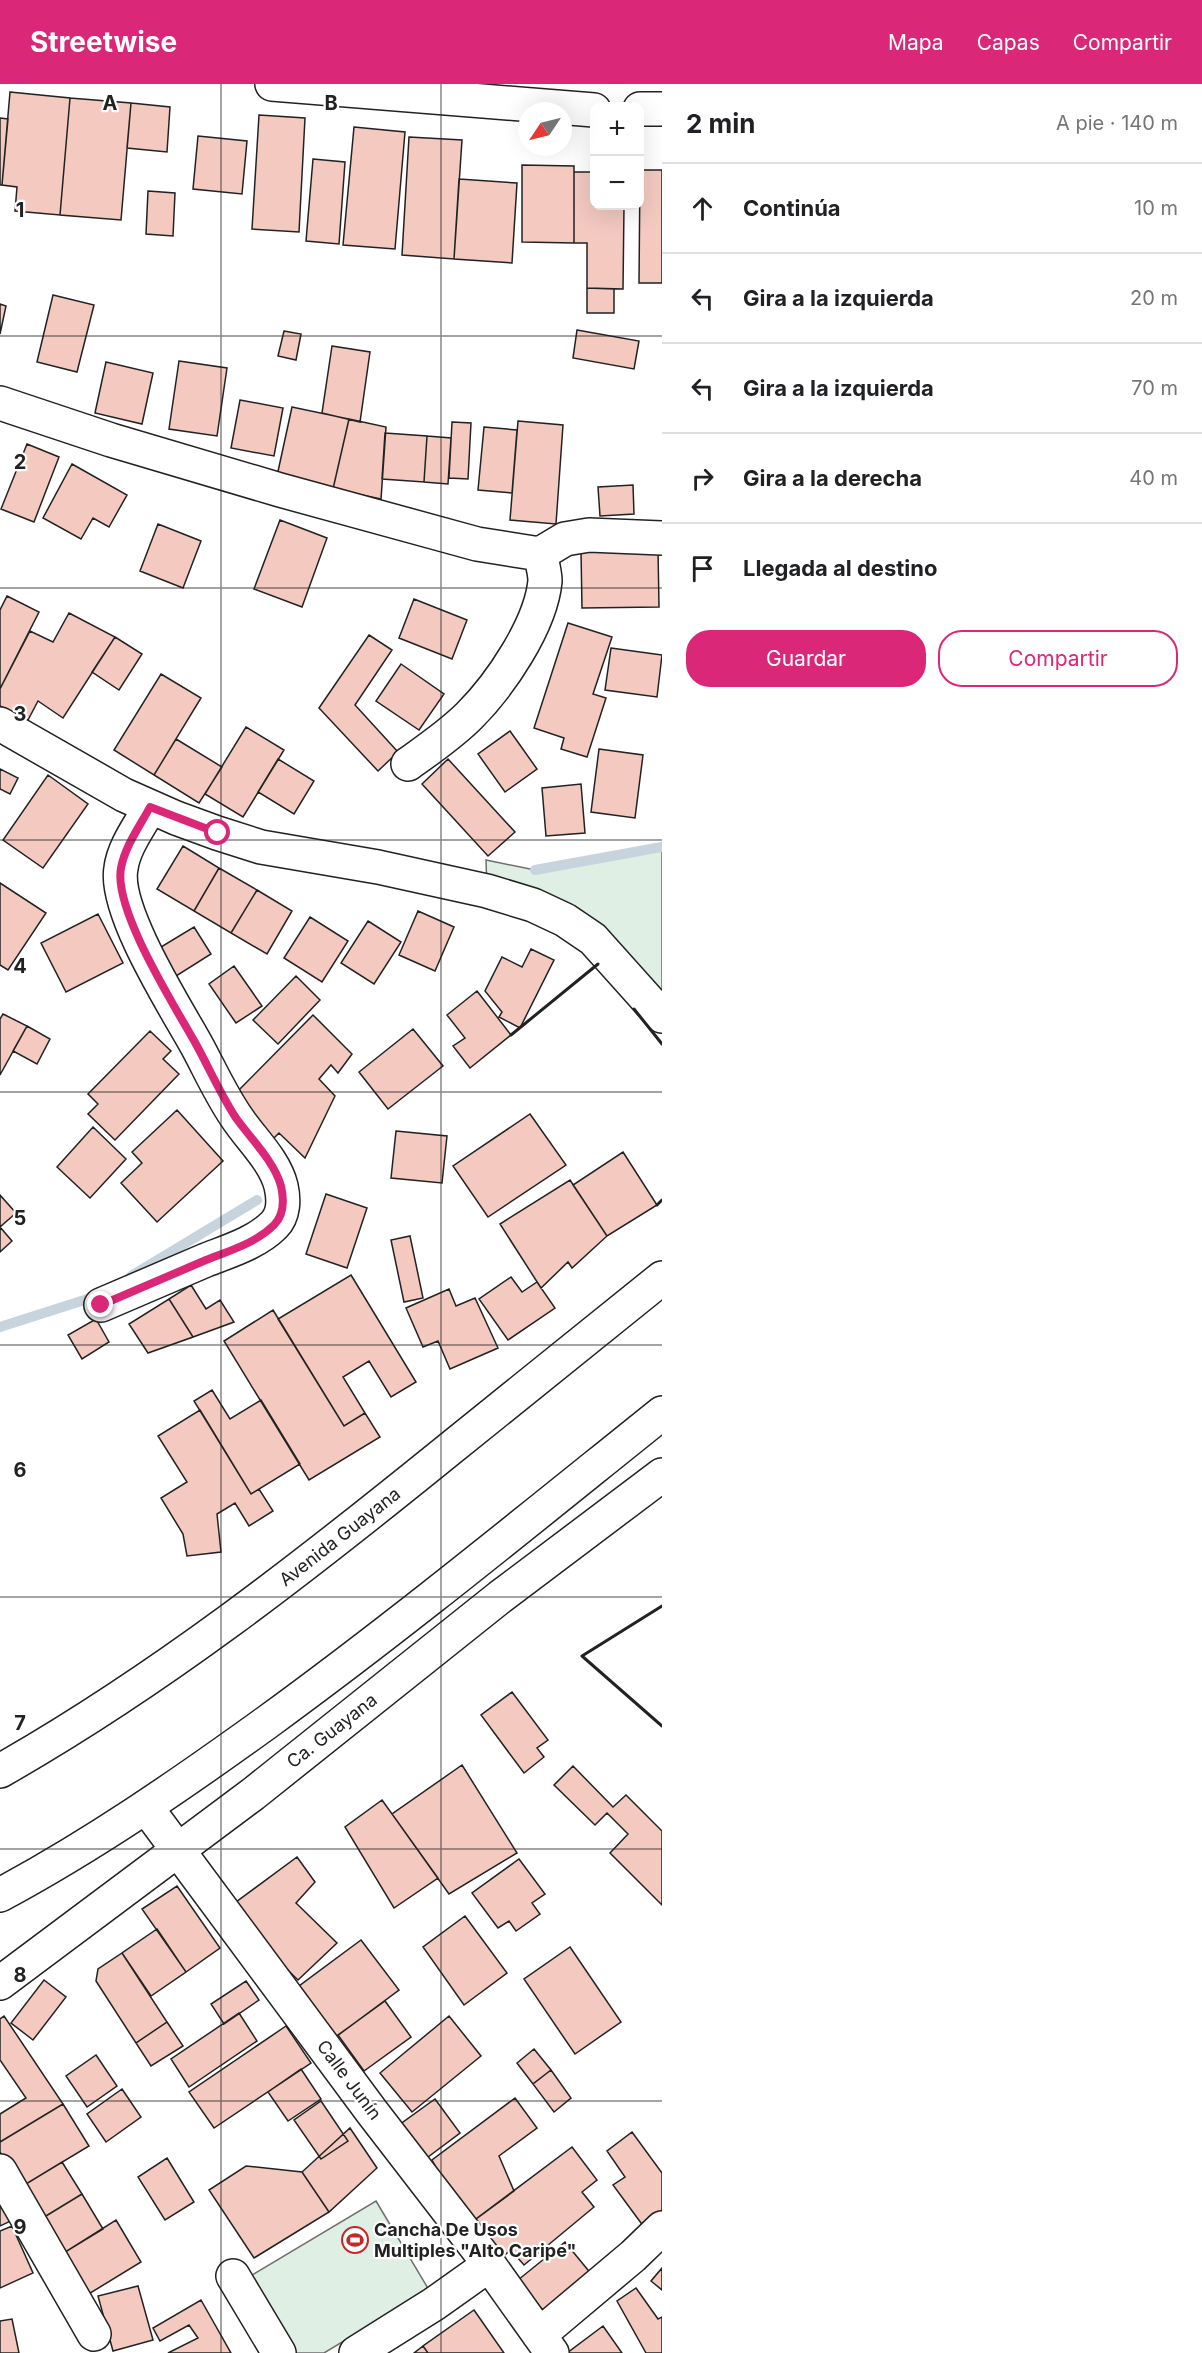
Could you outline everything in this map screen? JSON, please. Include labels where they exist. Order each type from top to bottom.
[{"type":"street","points":[[272,84],[340,87],[590,110]]},
{"type":"street","points":[[644,109],[662,109]]},
{"type":"street","points":[[0,403],[111,440],[280,490],[477,544],[540,554],[565,539],[589,535],[662,538]]},
{"type":"street","points":[[408,764],[469,716],[493,689],[515,654],[540,604],[545,579],[540,554]]},
{"type":"street","points":[[0,724],[78,770],[150,807],[261,847],[378,867],[487,891],[533,905],[565,920],[593,939],[662,1016]]},
{"type":"street","points":[[101,1305],[253,1240],[276,1223],[283,1206],[280,1184],[268,1161],[237,1118],[157,978],[132,921],[122,891],[120,869],[128,847],[150,807]]},
{"type":"street","name":"Avenida Guayana","points":[[0,1771],[120,1699],[232,1620],[348,1532],[662,1278]]},
{"type":"street","points":[[0,1895],[39,1875],[206,1766],[394,1628],[662,1413]]},
{"type":"street","name":"Ca. Guayana","points":[[0,1983],[178,1851],[570,1544],[662,1475]]},
{"type":"street","name":"Calle Junín","points":[[146,1807],[489,2265],[545,2344]]},
{"type":"street","points":[[0,2171],[94,2334]]},
{"type":"street","points":[[545,2344],[662,2228]]},
{"type":"street","points":[[356,2353],[434,2304],[489,2265]]},
{"type":"street","points":[[233,2277],[279,2353]]},
{"type":"green space","points":[[662,847],[662,1016],[621,969],[487,891],[486,860],[535,870]]},
{"type":"green space","name":"Cancha De Usos Multiples \"Alto Caripe\"","points":[[376,2201],[429,2290],[324,2353],[292,2353],[247,2278]]},
{"type":"building","points":[[10,92],[70,98],[60,215],[15,211],[17,187],[2,185]]},
{"type":"building","points":[[70,98],[131,103],[121,220],[60,215]]},
{"type":"building","points":[[131,103],[170,107],[167,152],[127,148]]},
{"type":"building","points":[[259,115],[305,118],[299,232],[252,229]]},
{"type":"building","points":[[0,118],[8,119],[2,185],[0,185]]},
{"type":"building","points":[[354,127],[405,132],[395,249],[343,245]]},
{"type":"building","points":[[198,136],[247,141],[242,194],[193,189]]},
{"type":"building","points":[[409,137],[462,140],[454,259],[402,255]]},
{"type":"building","points":[[313,159],[345,162],[339,244],[306,241]]},
{"type":"building","points":[[522,165],[574,166],[574,243],[522,242]]},
{"type":"building","points":[[644,170],[662,170],[662,283],[639,283],[640,210],[644,210]]},
{"type":"building","points":[[574,172],[590,172],[590,210],[624,210],[623,289],[587,288],[587,243],[574,243]]},
{"type":"building","points":[[459,179],[517,183],[512,263],[454,259]]},
{"type":"building","points":[[148,191],[175,193],[173,236],[146,234]]},
{"type":"building","points":[[587,288],[614,289],[614,313],[587,313]]},
{"type":"building","points":[[53,295],[94,305],[77,372],[37,362]]},
{"type":"building","points":[[0,304],[6,306],[0,334]]},
{"type":"building","points":[[577,330],[639,341],[634,369],[573,358]]},
{"type":"building","points":[[284,331],[301,334],[296,360],[278,356]]},
{"type":"building","points":[[332,346],[370,352],[360,422],[322,413]]},
{"type":"building","points":[[179,361],[227,368],[217,436],[169,429]]},
{"type":"building","points":[[106,362],[153,373],[142,424],[95,413]]},
{"type":"building","points":[[240,400],[283,408],[274,456],[231,448]]},
{"type":"building","points":[[292,407],[349,419],[333,489],[277,476]]},
{"type":"building","points":[[349,419],[386,427],[381,499],[333,489]]},
{"type":"building","points":[[518,421],[563,425],[556,524],[510,520]]},
{"type":"building","points":[[452,422],[471,423],[468,479],[449,478]]},
{"type":"building","points":[[484,427],[517,430],[512,493],[478,490]]},
{"type":"building","points":[[385,433],[427,436],[424,482],[382,479]]},
{"type":"building","points":[[427,436],[451,438],[448,484],[424,482]]},
{"type":"building","points":[[27,444],[59,457],[34,522],[1,509]]},
{"type":"building","points":[[72,464],[127,495],[109,527],[93,518],[81,539],[43,518]]},
{"type":"building","points":[[633,485],[634,514],[600,516],[598,487]]},
{"type":"building","points":[[280,520],[327,538],[302,607],[254,589]]},
{"type":"building","points":[[158,524],[201,541],[183,588],[140,571]]},
{"type":"building","points":[[658,550],[659,607],[582,608],[581,551]]},
{"type":"building","points":[[7,596],[39,612],[0,689],[0,610]]},
{"type":"building","points":[[414,599],[467,620],[452,659],[399,638]]},
{"type":"building","points":[[69,613],[115,637],[63,718],[38,701],[28,720],[0,706],[0,689],[30,631],[53,642]]},
{"type":"building","points":[[568,623],[612,637],[593,694],[606,698],[587,757],[561,749],[564,738],[534,728]]},
{"type":"building","points":[[369,635],[392,650],[355,705],[398,752],[378,771],[319,708]]},
{"type":"building","points":[[115,637],[142,654],[119,690],[92,672]]},
{"type":"building","points":[[611,648],[662,655],[657,697],[605,690]]},
{"type":"building","points":[[401,664],[444,694],[419,730],[376,701]]},
{"type":"building","points":[[161,674],[201,698],[154,775],[114,750]]},
{"type":"building","points":[[246,727],[284,750],[243,817],[205,794]]},
{"type":"building","points":[[510,731],[537,769],[505,792],[478,754]]},
{"type":"building","points":[[176,739],[222,767],[199,803],[154,775]]},
{"type":"building","points":[[599,749],[643,755],[635,818],[591,812]]},
{"type":"building","points":[[278,759],[314,781],[294,814],[258,792]]},
{"type":"building","points":[[448,759],[515,832],[488,856],[422,784]]},
{"type":"building","points":[[0,769],[18,778],[10,794],[0,789]]},
{"type":"building","points":[[48,775],[88,804],[43,868],[3,840]]},
{"type":"building","points":[[581,784],[585,833],[546,836],[542,788]]},
{"type":"building","points":[[183,846],[219,868],[194,911],[157,889]]},
{"type":"building","points":[[219,868],[257,890],[231,933],[194,911]]},
{"type":"building","points":[[0,883],[46,913],[8,970],[0,965]]},
{"type":"building","points":[[257,890],[292,911],[267,954],[231,933]]},
{"type":"building","points":[[418,911],[454,927],[435,971],[399,955]]},
{"type":"building","points":[[98,914],[123,963],[66,992],[41,943]]},
{"type":"building","points":[[310,917],[348,941],[322,982],[284,958]]},
{"type":"building","points":[[368,921],[401,942],[374,984],[341,963]]},
{"type":"building","points":[[194,927],[211,954],[173,978],[156,950]]},
{"type":"building","points":[[531,949],[554,960],[520,1028],[499,1017],[502,1012],[485,991],[502,957],[522,967]]},
{"type":"building","points":[[234,966],[262,1006],[236,1023],[209,984]]},
{"type":"building","points":[[296,976],[320,1000],[278,1044],[253,1020]]},
{"type":"building","points":[[477,991],[511,1035],[470,1068],[453,1046],[465,1038],[447,1015]]},
{"type":"building","points":[[3,1014],[27,1026],[0,1075],[0,1019]]},
{"type":"building","points":[[313,1015],[352,1054],[338,1073],[331,1065],[319,1079],[335,1096],[305,1158],[279,1133],[272,1140],[231,1098]]},
{"type":"building","points":[[27,1026],[50,1039],[37,1064],[13,1051]]},
{"type":"building","points":[[413,1029],[443,1066],[388,1109],[359,1072]]},
{"type":"building","points":[[150,1031],[171,1051],[163,1059],[179,1074],[115,1140],[88,1114],[98,1104],[88,1094]]},
{"type":"building","points":[[177,1110],[223,1161],[157,1222],[121,1183],[142,1163],[132,1152]]},
{"type":"building","points":[[530,1114],[566,1165],[488,1217],[453,1166]]},
{"type":"building","points":[[93,1127],[126,1159],[90,1198],[57,1167]]},
{"type":"building","points":[[396,1131],[447,1136],[442,1183],[391,1178]]},
{"type":"building","points":[[623,1152],[657,1205],[607,1236],[573,1185]]},
{"type":"building","points":[[570,1180],[607,1236],[572,1268],[568,1262],[541,1288],[500,1224]]},
{"type":"building","points":[[326,1194],[367,1208],[347,1268],[306,1254]]},
{"type":"building","points":[[0,1195],[16,1213],[0,1227]]},
{"type":"building","points":[[0,1227],[12,1241],[0,1252]]},
{"type":"building","points":[[410,1236],[423,1298],[404,1302],[391,1240]]},
{"type":"building","points":[[351,1275],[416,1382],[391,1397],[369,1361],[343,1377],[365,1413],[344,1426],[278,1319]]},
{"type":"building","points":[[511,1277],[522,1292],[537,1282],[555,1308],[508,1340],[479,1299]]},
{"type":"building","points":[[191,1285],[206,1309],[220,1300],[234,1322],[193,1337],[169,1299]]},
{"type":"building","points":[[449,1289],[456,1306],[475,1298],[498,1348],[450,1369],[438,1341],[423,1347],[406,1308]]},
{"type":"building","points":[[169,1299],[193,1337],[148,1353],[129,1324]]},
{"type":"building","points":[[273,1310],[344,1426],[365,1413],[380,1437],[309,1480],[224,1341]]},
{"type":"building","points":[[96,1319],[109,1342],[82,1359],[68,1335]]},
{"type":"building","points":[[212,1390],[230,1419],[261,1400],[300,1464],[251,1494],[194,1401]]},
{"type":"building","points":[[200,1410],[251,1494],[259,1489],[273,1511],[249,1526],[235,1503],[217,1514],[221,1552],[187,1556],[183,1534],[161,1498],[187,1482],[158,1436]]},
{"type":"building","points":[[512,1692],[548,1740],[537,1748],[544,1757],[524,1773],[481,1715]]},
{"type":"building","points":[[462,1765],[517,1853],[449,1894],[392,1814]]},
{"type":"building","points":[[573,1766],[613,1807],[626,1795],[662,1831],[662,1905],[610,1853],[628,1834],[607,1813],[595,1825],[554,1785]]},
{"type":"building","points":[[382,1800],[438,1878],[394,1908],[345,1827]]},
{"type":"building","points":[[297,1857],[315,1882],[296,1903],[337,1943],[298,1980],[256,1939],[232,1905]]},
{"type":"building","points":[[519,1859],[545,1894],[532,1903],[540,1914],[516,1931],[509,1921],[498,1928],[472,1893]]},
{"type":"building","points":[[177,1886],[220,1948],[186,1972],[142,1909]]},
{"type":"building","points":[[465,1916],[507,1973],[464,2005],[423,1947]]},
{"type":"building","points":[[157,1929],[186,1972],[151,1996],[122,1953]]},
{"type":"building","points":[[361,1940],[399,1990],[333,2039],[295,1989]]},
{"type":"building","points":[[570,1947],[621,2022],[575,2054],[524,1979]]},
{"type":"building","points":[[122,1953],[167,2022],[136,2043],[96,1981],[98,1969]]},
{"type":"building","points":[[44,1980],[66,1997],[33,2040],[11,2023]]},
{"type":"building","points":[[246,1981],[259,2000],[224,2024],[211,2004]]},
{"type":"building","points":[[385,2001],[411,2037],[364,2071],[338,2035]]},
{"type":"building","points":[[239,2013],[257,2041],[189,2087],[171,2059]]},
{"type":"building","points":[[4,2016],[63,2104],[0,2142],[0,2114],[26,2098],[0,2060],[0,2019]]},
{"type":"building","points":[[449,2016],[481,2056],[412,2112],[380,2073]]},
{"type":"building","points":[[167,2022],[183,2046],[151,2066],[136,2043]]},
{"type":"building","points":[[286,2026],[311,2063],[214,2128],[189,2092]]},
{"type":"building","points":[[534,2049],[551,2070],[533,2084],[517,2063]]},
{"type":"building","points":[[96,2055],[117,2086],[87,2107],[66,2076]]},
{"type":"building","points":[[301,2069],[321,2099],[288,2121],[268,2092]]},
{"type":"building","points":[[551,2070],[571,2098],[554,2112],[533,2084]]},
{"type":"building","points":[[122,2089],[141,2117],[106,2142],[87,2114]]},
{"type":"building","points":[[515,2098],[537,2128],[499,2156],[514,2191],[468,2225],[432,2160]]},
{"type":"building","points":[[435,2099],[460,2133],[424,2160],[399,2125]]},
{"type":"building","points":[[321,2101],[348,2141],[321,2159],[294,2120]]},
{"type":"building","points":[[63,2104],[89,2146],[21,2187],[0,2152],[0,2142]]},
{"type":"building","points":[[350,2128],[377,2168],[329,2212],[302,2172]]},
{"type":"building","points":[[632,2132],[662,2173],[662,2210],[644,2227],[613,2185],[625,2177],[607,2151]]},
{"type":"building","points":[[572,2147],[597,2180],[582,2192],[594,2207],[524,2265],[511,2250],[496,2262],[468,2225]]},
{"type":"building","points":[[167,2158],[194,2202],[165,2220],[138,2177]]},
{"type":"building","points":[[62,2162],[82,2194],[41,2219],[21,2187]]},
{"type":"building","points":[[246,2166],[302,2172],[329,2212],[254,2258],[209,2190]]},
{"type":"building","points":[[82,2194],[103,2229],[62,2254],[41,2219]]},
{"type":"building","points":[[0,2196],[17,2218],[0,2226]]},
{"type":"building","points":[[116,2220],[141,2262],[87,2295],[62,2254]]},
{"type":"building","points":[[12,2226],[33,2273],[0,2288],[0,2231]]},
{"type":"building","points":[[565,2242],[592,2275],[545,2313],[518,2280]]},
{"type":"building","points":[[662,2268],[662,2290],[651,2281]]},
{"type":"building","points":[[138,2286],[153,2340],[113,2351],[98,2296]]},
{"type":"building","points":[[636,2288],[658,2319],[662,2317],[662,2353],[646,2353],[617,2301]]},
{"type":"building","points":[[201,2300],[231,2353],[168,2353],[198,2338],[189,2325],[160,2341],[153,2328]]},
{"type":"building","points":[[474,2310],[504,2353],[428,2353],[423,2346]]},
{"type":"building","points":[[12,2319],[19,2353],[0,2353],[0,2321]]},
{"type":"building","points":[[603,2326],[622,2353],[567,2353]]},
{"type":"building","points":[[423,2346],[428,2353],[414,2353]]},
{"type":"waterway","points":[[535,870],[662,847]]},
{"type":"waterway","points":[[131,1276],[257,1200]]},
{"type":"waterway","points":[[0,1327],[100,1295]]},
{"type":"wall","points":[[511,1035],[598,964]]},
{"type":"wall","points":[[634,1009],[662,1044]]},
{"type":"wall","points":[[657,1205],[662,1200]]},
{"type":"wall","points":[[662,1606],[582,1656],[662,1726]]},
{"type":"place","name":"Cancha De Usos Multiples \"Alto Caripe\"","points":[[355,2240]]},
{"type":"route","points":[[101,1305],[253,1240],[276,1223],[283,1206],[280,1184],[268,1161],[237,1118],[210,1074],[198,1048],[157,978],[132,921],[122,891],[120,869],[128,847],[150,807],[218,833]]}]
